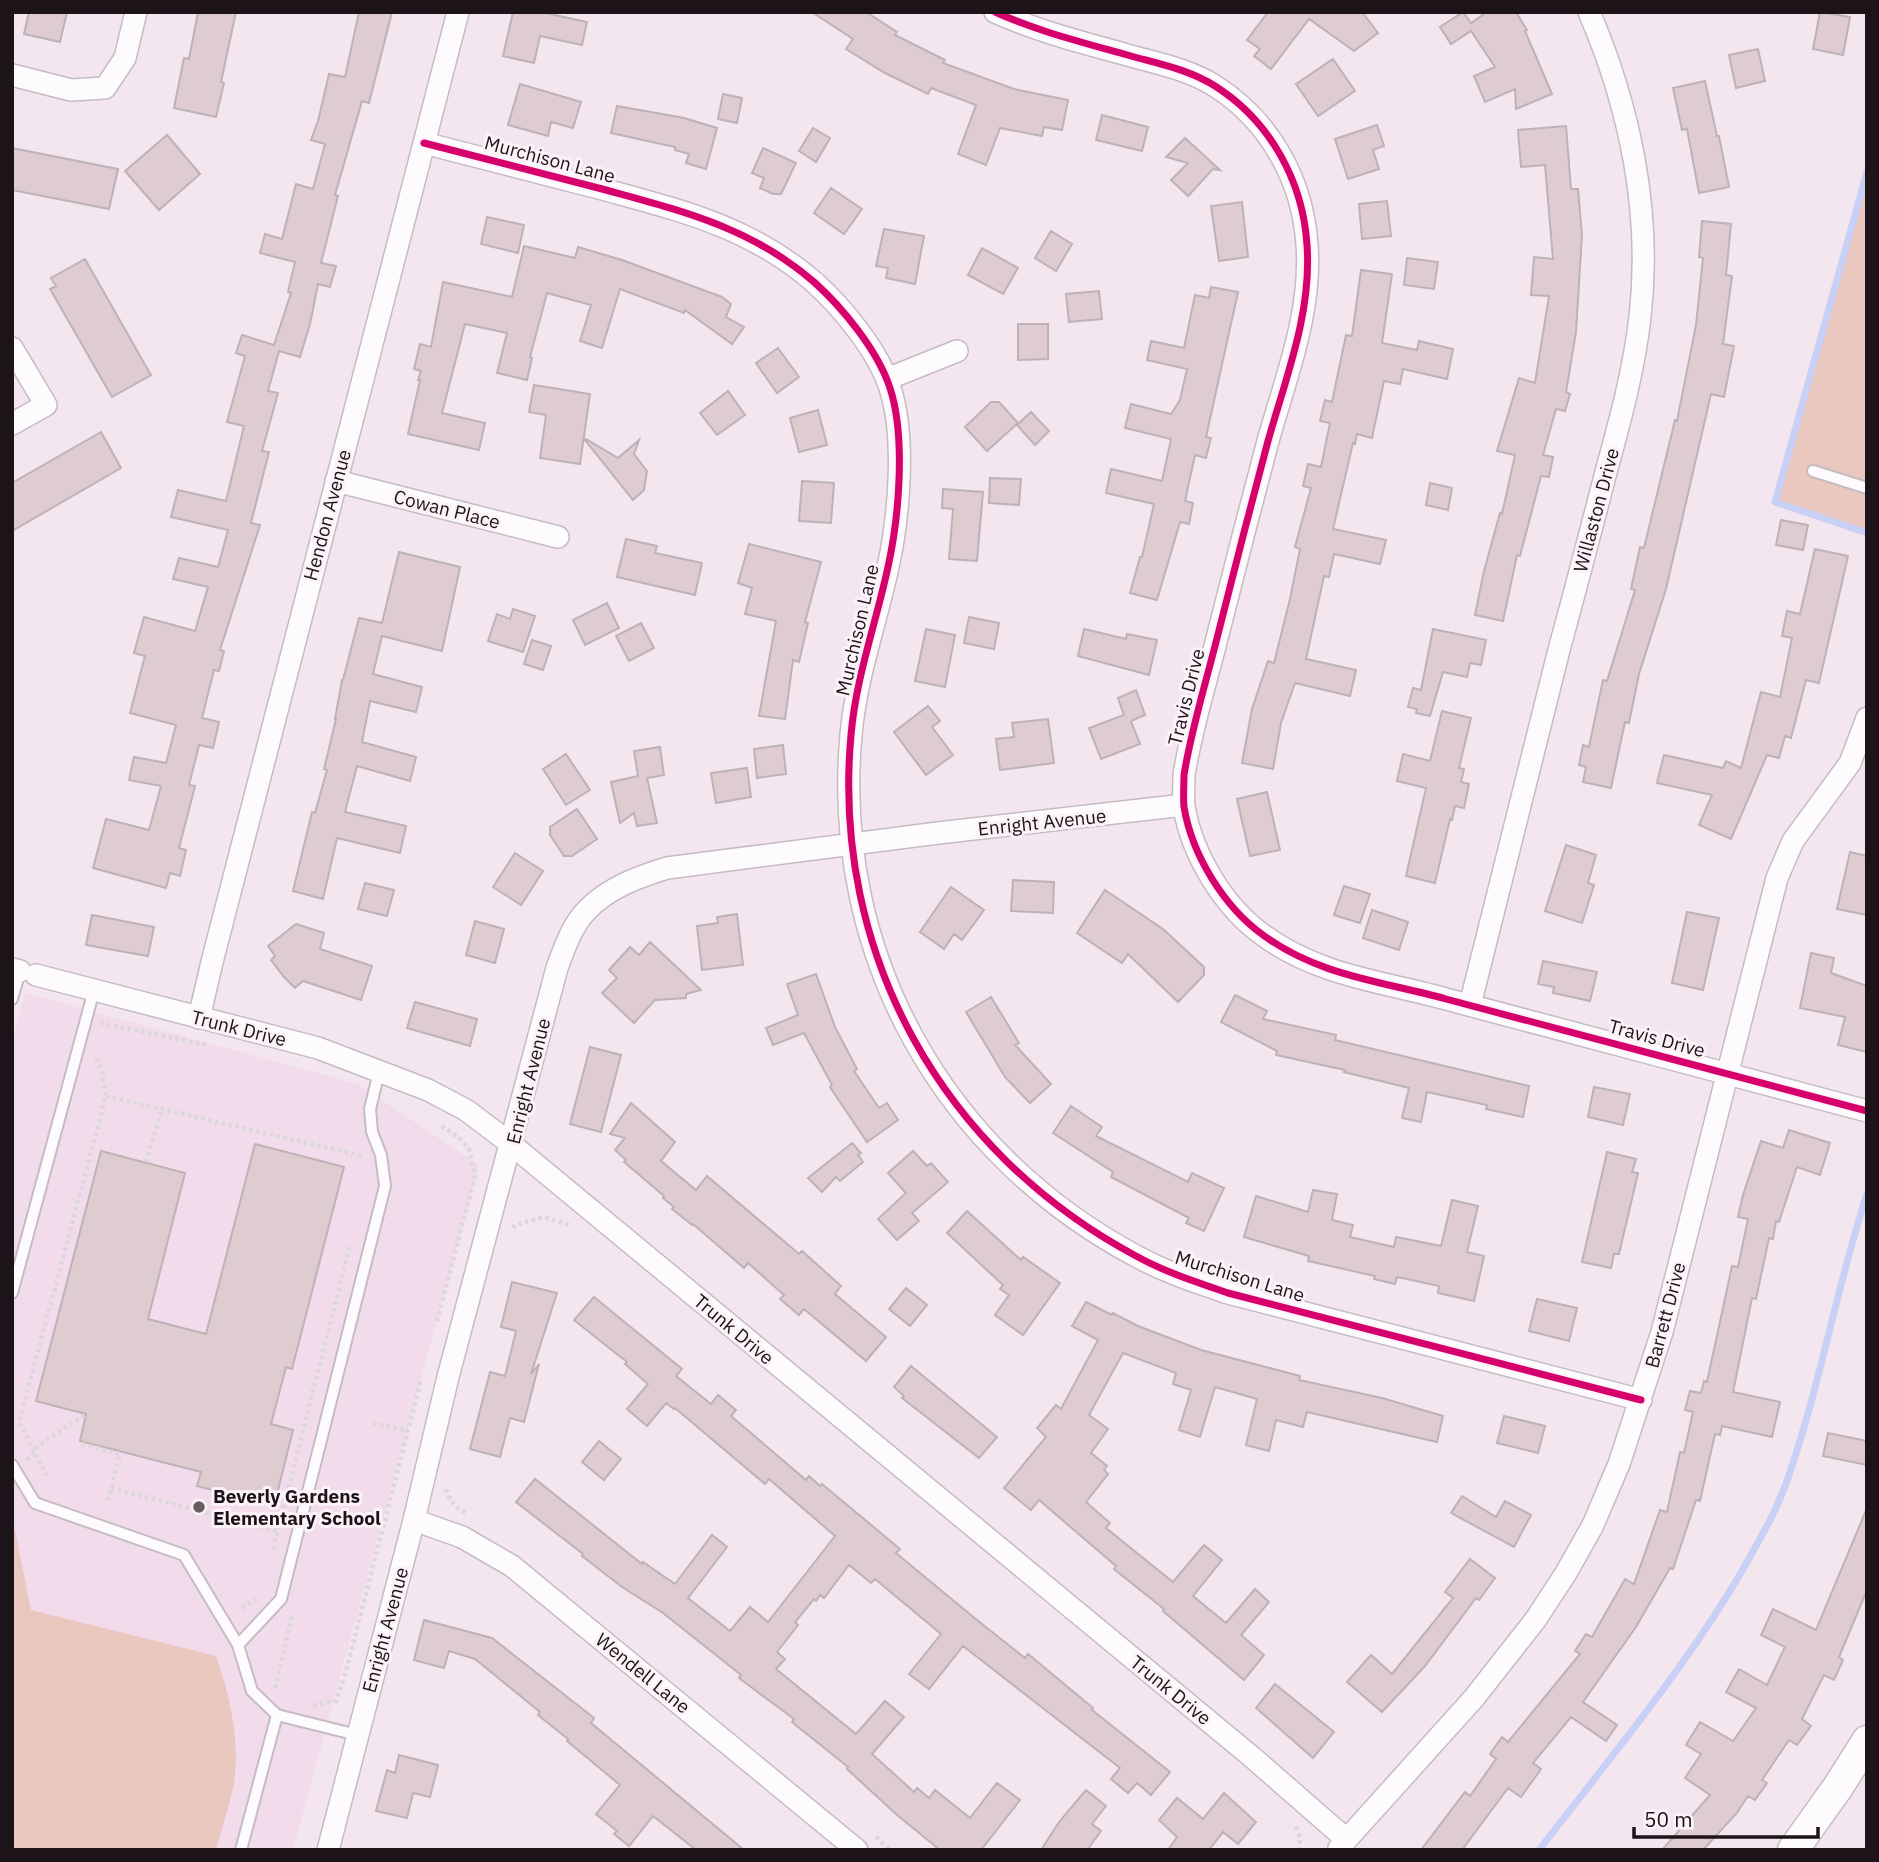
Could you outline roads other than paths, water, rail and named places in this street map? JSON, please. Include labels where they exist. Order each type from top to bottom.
[{"type":"street","points":[[12,75],[71,90],[104,88],[125,58],[136,12]]},
{"type":"street","name":"Hendon Avenue","points":[[199,1018],[458,12]]},
{"type":"street","name":"Travis Drive","points":[[995,12],[1049,34],[1188,71],[1215,86],[1240,104],[1264,130],[1282,156],[1295,184],[1304,215],[1307,286],[1302,320],[1248,513],[1184,775],[1184,805],[1190,829],[1203,861],[1241,918],[1289,953],[1320,967],[1867,1111]]},
{"type":"street","name":"Willaston Drive","points":[[1470,1005],[1628,390],[1640,316],[1643,260],[1634,154],[1619,95],[1589,12]]},
{"type":"street","name":"Murchison Lane","points":[[424,143],[696,215],[749,238],[786,260],[815,284],[842,311],[877,359],[887,379],[897,419],[896,519],[851,730],[848,786],[852,845],[863,915],[900,1013],[923,1058],[954,1103],[989,1146],[1037,1191],[1096,1233],[1138,1257],[1182,1277],[1228,1293],[1641,1400]]},
{"type":"street","points":[[12,348],[46,404],[12,424]]},
{"type":"street","points":[[887,379],[957,351]]},
{"type":"street","name":"Cowan Place","points":[[336,481],[558,537]]},
{"type":"street","name":"Barrett Drive","points":[[1342,1845],[1474,1698],[1551,1596],[1593,1525],[1619,1464],[1662,1332],[1777,878],[1793,841],[1850,763],[1867,718]]},
{"type":"street","name":"Enright Avenue","points":[[328,1850],[414,1520],[448,1377],[512,1144],[556,968],[569,938],[586,911],[616,888],[667,868],[938,832],[1184,805]]},
{"type":"street","name":"Trunk Drive","points":[[23,971],[318,1048],[428,1090],[466,1110],[512,1144],[1242,1748],[1342,1845]]},
{"type":"street","name":"Wendell Lane","points":[[414,1520],[462,1536],[512,1566],[857,1850]]},
{"type":"street","points":[[1793,1850],[1867,1741]]},
{"type":"lane","points":[[1813,471],[1867,488]]},
{"type":"lane","points":[[12,999],[23,971]]},
{"type":"lane","points":[[12,1293],[94,990]]},
{"type":"lane","points":[[238,1645],[281,1599],[385,1186],[381,1155],[372,1132],[370,1109],[379,1072]]},
{"type":"lane","points":[[12,1465],[35,1503],[184,1555],[238,1645],[251,1691],[277,1714],[357,1735]]},
{"type":"lane","points":[[241,1850],[277,1714]]},
{"type":"waterway","points":[[1867,172],[1775,502],[1867,533]]},
{"type":"waterway","points":[[1539,1850],[1696,1644],[1742,1571],[1772,1515],[1799,1446],[1867,1194]]},
{"type":"place","name":"Beverly Gardens Elementary School","points":[[199,1507]]}]
